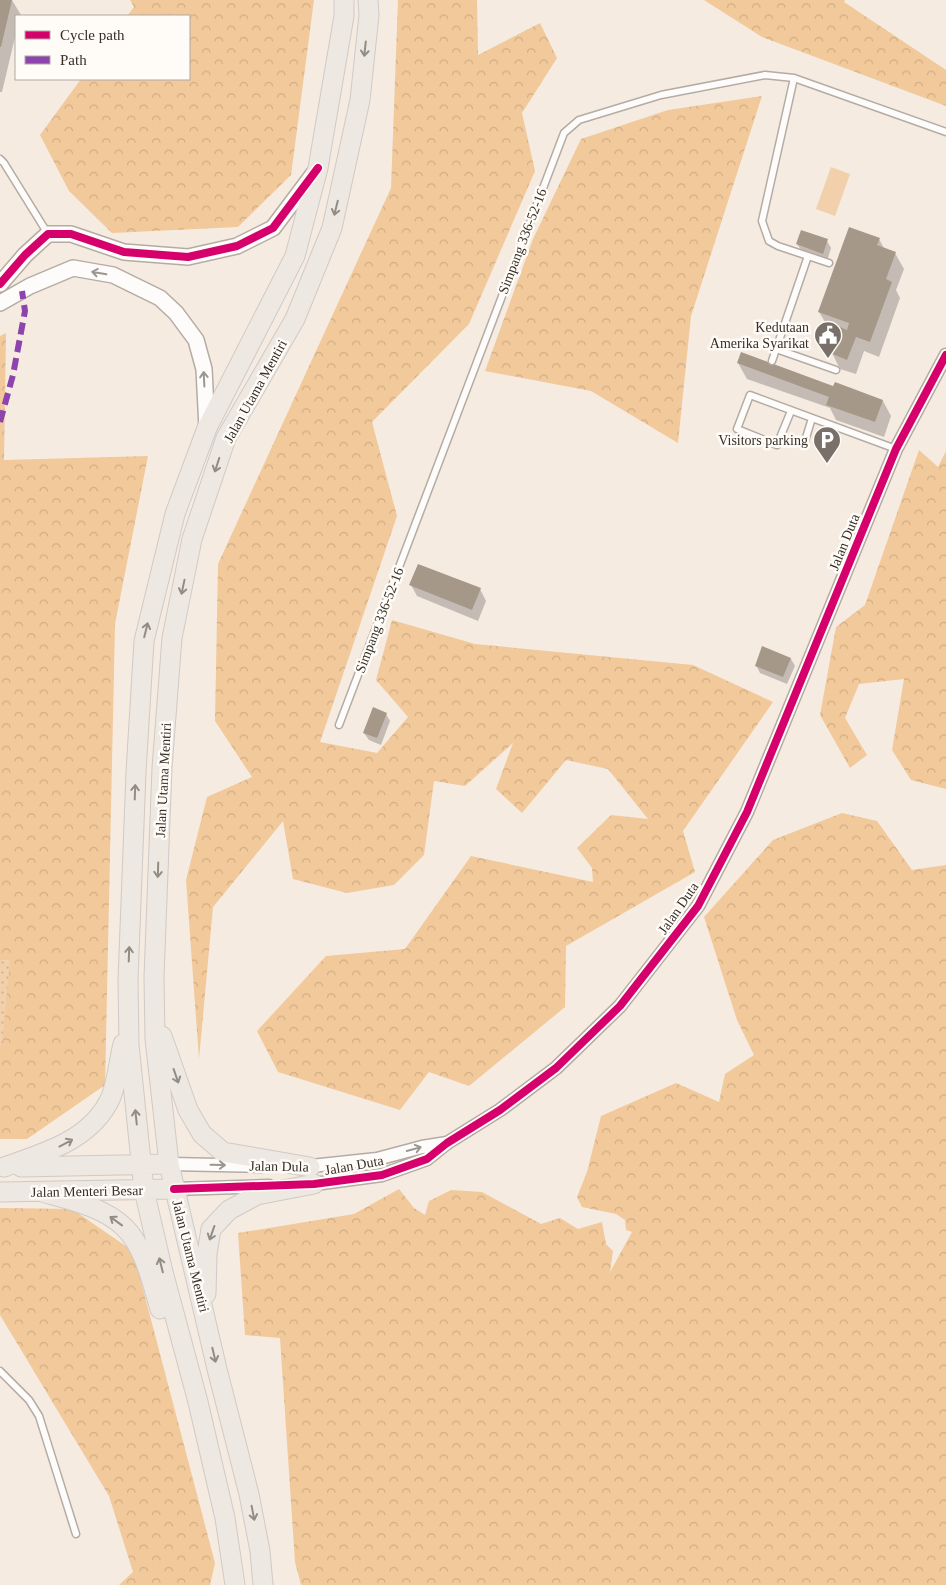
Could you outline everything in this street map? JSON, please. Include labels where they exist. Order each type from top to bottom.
[{"type":"main road","name":"Jalan Utama Mentiri","points":[[235,1585],[220,1493],[163,1272],[140,1165],[129,1045],[128,980],[136,772],[144,641],[175,514],[207,428],[295,256],[318,168],[344,16],[344,0]]},
{"type":"main road","name":"Jalan Utama Mentiri","points":[[263,1585],[260,1551],[249,1494],[169,1164],[154,1014],[162,768],[171,647],[192,539],[226,438],[295,319],[332,228],[360,100],[369,15],[368,0]]},
{"type":"main road","points":[[154,1014],[188,1110],[202,1134],[223,1152],[312,1176]]},
{"type":"main road","points":[[2,1167],[52,1151],[75,1138],[97,1118],[111,1097],[128,1018]]},
{"type":"main road","name":"Jalan Menteri Besar","points":[[2,1167],[169,1164]]},
{"type":"main road","points":[[206,1319],[207,1254],[212,1229],[229,1210],[257,1195],[312,1176]]},
{"type":"main road","name":"Jalan Menteri Besar","points":[[0,1192],[174,1189]]},
{"type":"main road","points":[[42,1192],[82,1204],[106,1214],[126,1228],[142,1254],[154,1288],[188,1405],[220,1493]]},
{"type":"street","points":[[0,284],[25,255],[48,234],[71,234],[124,252],[188,257],[237,246],[273,228],[318,168]]},
{"type":"street","points":[[0,303],[30,286],[73,268],[113,275],[160,298],[176,313],[196,340],[204,369],[207,428]]},
{"type":"street","name":"Jalan Duta","points":[[174,1189],[312,1176],[382,1175],[427,1159],[447,1143],[500,1110],[556,1068],[620,1006],[698,906],[747,812],[896,449],[946,355]]},
{"type":"street","name":"Jalan Dula","points":[[169,1164],[312,1176],[422,1147],[447,1143]]},
{"type":"lane","name":"Simpang 336-52-16","points":[[339,725],[564,133],[579,120],[661,95],[765,75],[794,78],[946,132]]},
{"type":"lane","points":[[794,78],[762,221],[770,241],[778,246],[829,263]]},
{"type":"lane","points":[[0,158],[48,234]]},
{"type":"lane","points":[[772,361],[808,256]]},
{"type":"lane","points":[[776,349],[836,370]]},
{"type":"lane","points":[[791,411],[777,445],[737,429],[750,395],[896,449]]},
{"type":"lane","points":[[804,441],[812,418]]},
{"type":"lane","points":[[0,1371],[29,1400],[39,1416],[76,1534]]},
{"type":"shaded area","points":[[831,167],[850,174],[835,216],[816,209]]},
{"type":"shaded area","points":[[10,960],[2,1045],[0,1045],[0,961]]},
{"type":"green space","points":[[130,0],[314,0],[291,175],[238,227],[112,233],[69,191],[40,135],[80,80],[190,80],[190,15],[128,15],[134,7]]},
{"type":"green space","points":[[398,0],[477,0],[478,55],[540,23],[557,58],[522,113],[535,171],[469,324],[372,422],[397,516],[320,742],[377,753],[408,717],[376,680],[392,620],[475,644],[693,665],[773,702],[683,831],[695,872],[566,946],[565,1007],[469,1086],[429,1072],[400,1110],[278,1072],[257,1031],[326,956],[405,949],[471,856],[593,882],[592,868],[577,848],[611,815],[648,819],[608,769],[566,760],[522,813],[496,789],[513,743],[465,786],[434,781],[424,855],[394,885],[347,893],[293,879],[283,821],[213,907],[199,1059],[186,880],[207,797],[252,777],[215,721],[218,564],[391,188]]},
{"type":"green space","points":[[704,0],[845,0],[844,2],[946,70],[946,106],[762,37]]},
{"type":"green space","points":[[762,96],[691,316],[678,443],[591,391],[485,371],[533,239],[581,139],[668,110]]},
{"type":"green space","points":[[6,333],[4,460],[148,456],[115,624],[105,1085],[27,1139],[0,1139],[0,1045],[9,960],[0,961],[0,336]]},
{"type":"green space","points":[[919,450],[938,467],[946,451],[946,789],[911,780],[892,750],[904,679],[859,684],[845,718],[867,755],[850,768],[820,715],[836,627],[865,605]]},
{"type":"green space","points":[[842,813],[877,821],[912,870],[946,865],[946,1585],[301,1585],[295,1562],[280,1338],[245,1335],[238,1233],[354,1214],[399,1189],[414,1208],[425,1215],[429,1201],[451,1190],[482,1192],[541,1224],[560,1218],[578,1229],[602,1222],[606,1244],[613,1251],[610,1272],[632,1232],[626,1230],[625,1220],[616,1214],[582,1207],[577,1197],[587,1172],[601,1116],[676,1083],[719,1102],[725,1074],[754,1055],[737,1020],[704,917],[773,840]]},
{"type":"green space","points":[[0,1208],[72,1209],[133,1251],[215,1563],[210,1585],[119,1585],[133,1572],[109,1496],[0,1315]]},
{"type":"building","points":[[0,0],[12,0],[1,47],[0,47]]},
{"type":"building","points":[[849,227],[880,238],[877,245],[896,252],[886,279],[892,282],[870,342],[856,337],[847,360],[830,353],[840,327],[847,330],[849,323],[818,312]]},
{"type":"building","points":[[801,230],[828,239],[823,254],[796,244]]},
{"type":"building","points":[[741,352],[833,386],[835,382],[883,400],[875,422],[826,405],[829,397],[737,363]]},
{"type":"building","points":[[418,564],[481,588],[472,610],[409,585]]},
{"type":"building","points":[[762,646],[791,658],[783,677],[755,666]]},
{"type":"building","points":[[373,707],[387,713],[377,738],[363,733]]},
{"type":"marked path","points":[[0,422],[13,375],[25,311],[22,291]]},
{"type":"cycle path","points":[[0,284],[25,255],[48,234],[71,234],[124,252],[188,257],[237,246],[273,228],[318,168]]},
{"type":"cycle path","points":[[174,1189],[314,1184],[382,1175],[427,1159],[447,1143],[500,1110],[556,1068],[620,1006],[698,906],[747,812],[896,449],[946,355]]},
{"type":"place","name":"Kedutaan Amerika Syarikat","points":[[828,359]]},
{"type":"place","name":"Visitors parking","points":[[827,464]]}]
